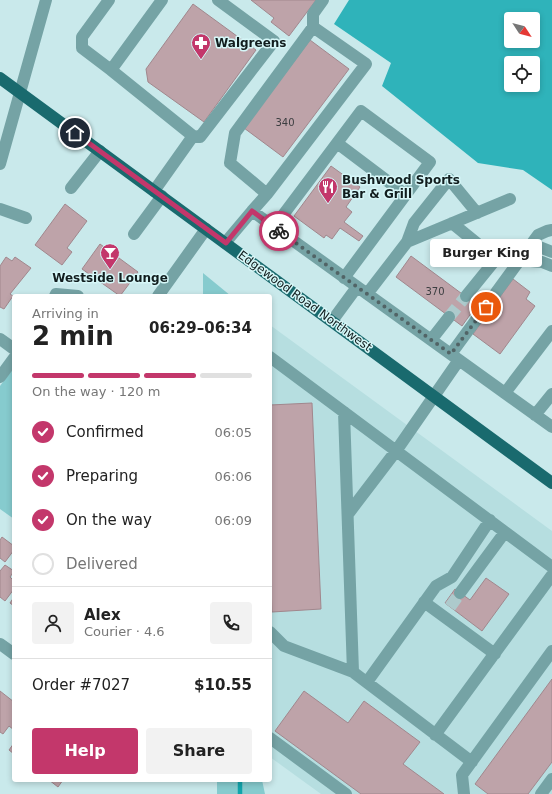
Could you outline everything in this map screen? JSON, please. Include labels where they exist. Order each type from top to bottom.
[{"type":"main road","name":"Edgewood Road Northwest","points":[[0,78],[552,483]]},
{"type":"street","points":[[0,164],[46,0]]},
{"type":"street","points":[[109,0],[82,37],[82,48],[112,70],[193,136],[200,136],[274,41]]},
{"type":"street","points":[[112,70],[162,0]]},
{"type":"street","points":[[218,0],[292,53]]},
{"type":"street","points":[[268,194],[230,163],[235,133],[313,26],[313,14],[323,0]]},
{"type":"street","points":[[226,243],[268,194],[366,64],[313,26]]},
{"type":"street","points":[[274,227],[361,111],[430,162],[344,278]]},
{"type":"street","points":[[134,234],[193,136]]},
{"type":"street","points":[[337,143],[406,194]]},
{"type":"street","points":[[71,188],[100,151]]},
{"type":"street","points":[[332,321],[407,242],[414,224],[449,179],[477,213]]},
{"type":"street","points":[[407,242],[510,199]]},
{"type":"street","points":[[0,208],[26,218]]},
{"type":"street","points":[[252,211],[552,427]]},
{"type":"street","points":[[452,223],[490,254],[493,259],[492,264],[466,296]]},
{"type":"street","points":[[159,294],[206,229]]},
{"type":"street","points":[[348,514],[396,451],[434,396],[455,357],[520,260],[538,236],[552,230]]},
{"type":"street","points":[[532,244],[552,252]]},
{"type":"street","points":[[520,260],[542,262],[552,266]]},
{"type":"street","points":[[431,340],[449,317]]},
{"type":"street","points":[[505,394],[552,331]]},
{"type":"street","points":[[0,339],[12,348]]},
{"type":"street","points":[[272,358],[552,567]]},
{"type":"street","points":[[0,378],[12,361]]},
{"type":"street","points":[[535,415],[552,394]]},
{"type":"street","points":[[344,412],[353,672]]},
{"type":"street","points":[[367,682],[436,586],[452,577],[490,520]]},
{"type":"street","points":[[460,593],[505,532]]},
{"type":"street","points":[[435,735],[552,575]]},
{"type":"street","points":[[424,602],[447,612],[495,654]]},
{"type":"street","points":[[272,634],[284,646],[353,672],[472,762]]},
{"type":"street","points":[[0,644],[12,653]]},
{"type":"street","points":[[464,794],[462,776],[552,651]]},
{"type":"street","points":[[272,739],[346,794]]},
{"type":"street","points":[[541,794],[552,779]]},
{"type":"shaded area","points":[[349,0],[552,0],[552,190],[523,170],[478,163],[382,86],[391,63],[334,24]]},
{"type":"shaded area","points":[[203,273],[229,294],[203,294]]},
{"type":"shaded area","points":[[272,326],[552,531],[552,794],[321,794],[272,758]]},
{"type":"shaded area","points":[[12,370],[12,518],[0,509],[0,386]]},
{"type":"shaded area","points":[[217,782],[262,782],[265,794],[217,794]]},
{"type":"building","points":[[251,0],[316,0],[289,36],[271,22],[274,18]]},
{"type":"building","name":"Walgreens","points":[[193,4],[256,50],[204,122],[148,82],[146,69]]},
{"type":"building","points":[[310,40],[349,69],[283,157],[244,128]]},
{"type":"building","points":[[331,166],[360,187],[346,207],[352,212],[344,222],[363,236],[359,241],[340,228],[332,239],[326,235],[324,238],[294,216]]},
{"type":"building","points":[[65,204],[87,221],[67,248],[72,252],[62,265],[35,245]]},
{"type":"building","name":"Westside Lounge","points":[[100,244],[138,272],[122,294],[117,294],[82,269]]},
{"type":"building","points":[[411,256],[477,305],[462,326],[396,277]]},
{"type":"building","points":[[6,257],[12,261],[15,257],[31,268],[10,294],[12,297],[4,309],[0,307],[0,266]]},
{"type":"building","points":[[513,279],[530,292],[526,299],[535,306],[500,354],[473,334]]},
{"type":"building","points":[[312,403],[321,609],[272,612],[272,405]]},
{"type":"building","points":[[2,537],[12,544],[12,553],[5,562],[0,558],[0,540]]},
{"type":"building","points":[[5,565],[12,570],[10,577],[12,579],[12,592],[5,601],[0,597],[0,571]]},
{"type":"building","points":[[486,578],[509,594],[482,631],[445,603],[455,589],[470,600]]},
{"type":"building","points":[[552,679],[552,762],[528,794],[488,794],[475,784]]},
{"type":"building","points":[[0,691],[12,700],[12,728],[9,726],[3,734],[0,732]]},
{"type":"building","points":[[304,691],[348,723],[364,701],[420,742],[403,764],[444,794],[361,794],[275,731]]},
{"type":"building","points":[[52,782],[62,782],[58,787]]},
{"type":"waterway","points":[[240,782],[240,794]]},
{"type":"tunnel","points":[[449,317],[466,296]]},
{"type":"tunnel","points":[[450,607],[460,593]]},
{"type":"way so far","points":[[279,231],[451,354],[486,307]]},
{"type":"place","name":"Walgreens","points":[[201,60]]},
{"type":"place","name":"Bushwood Sports Bar & Grill","points":[[328,204]]},
{"type":"place","name":"Westside Lounge","points":[[110,270]]},
{"type":"place","name":"Burger King","points":[[486,307]]},
{"type":"route","points":[[75,133],[226,243],[252,211],[279,231]]}]
